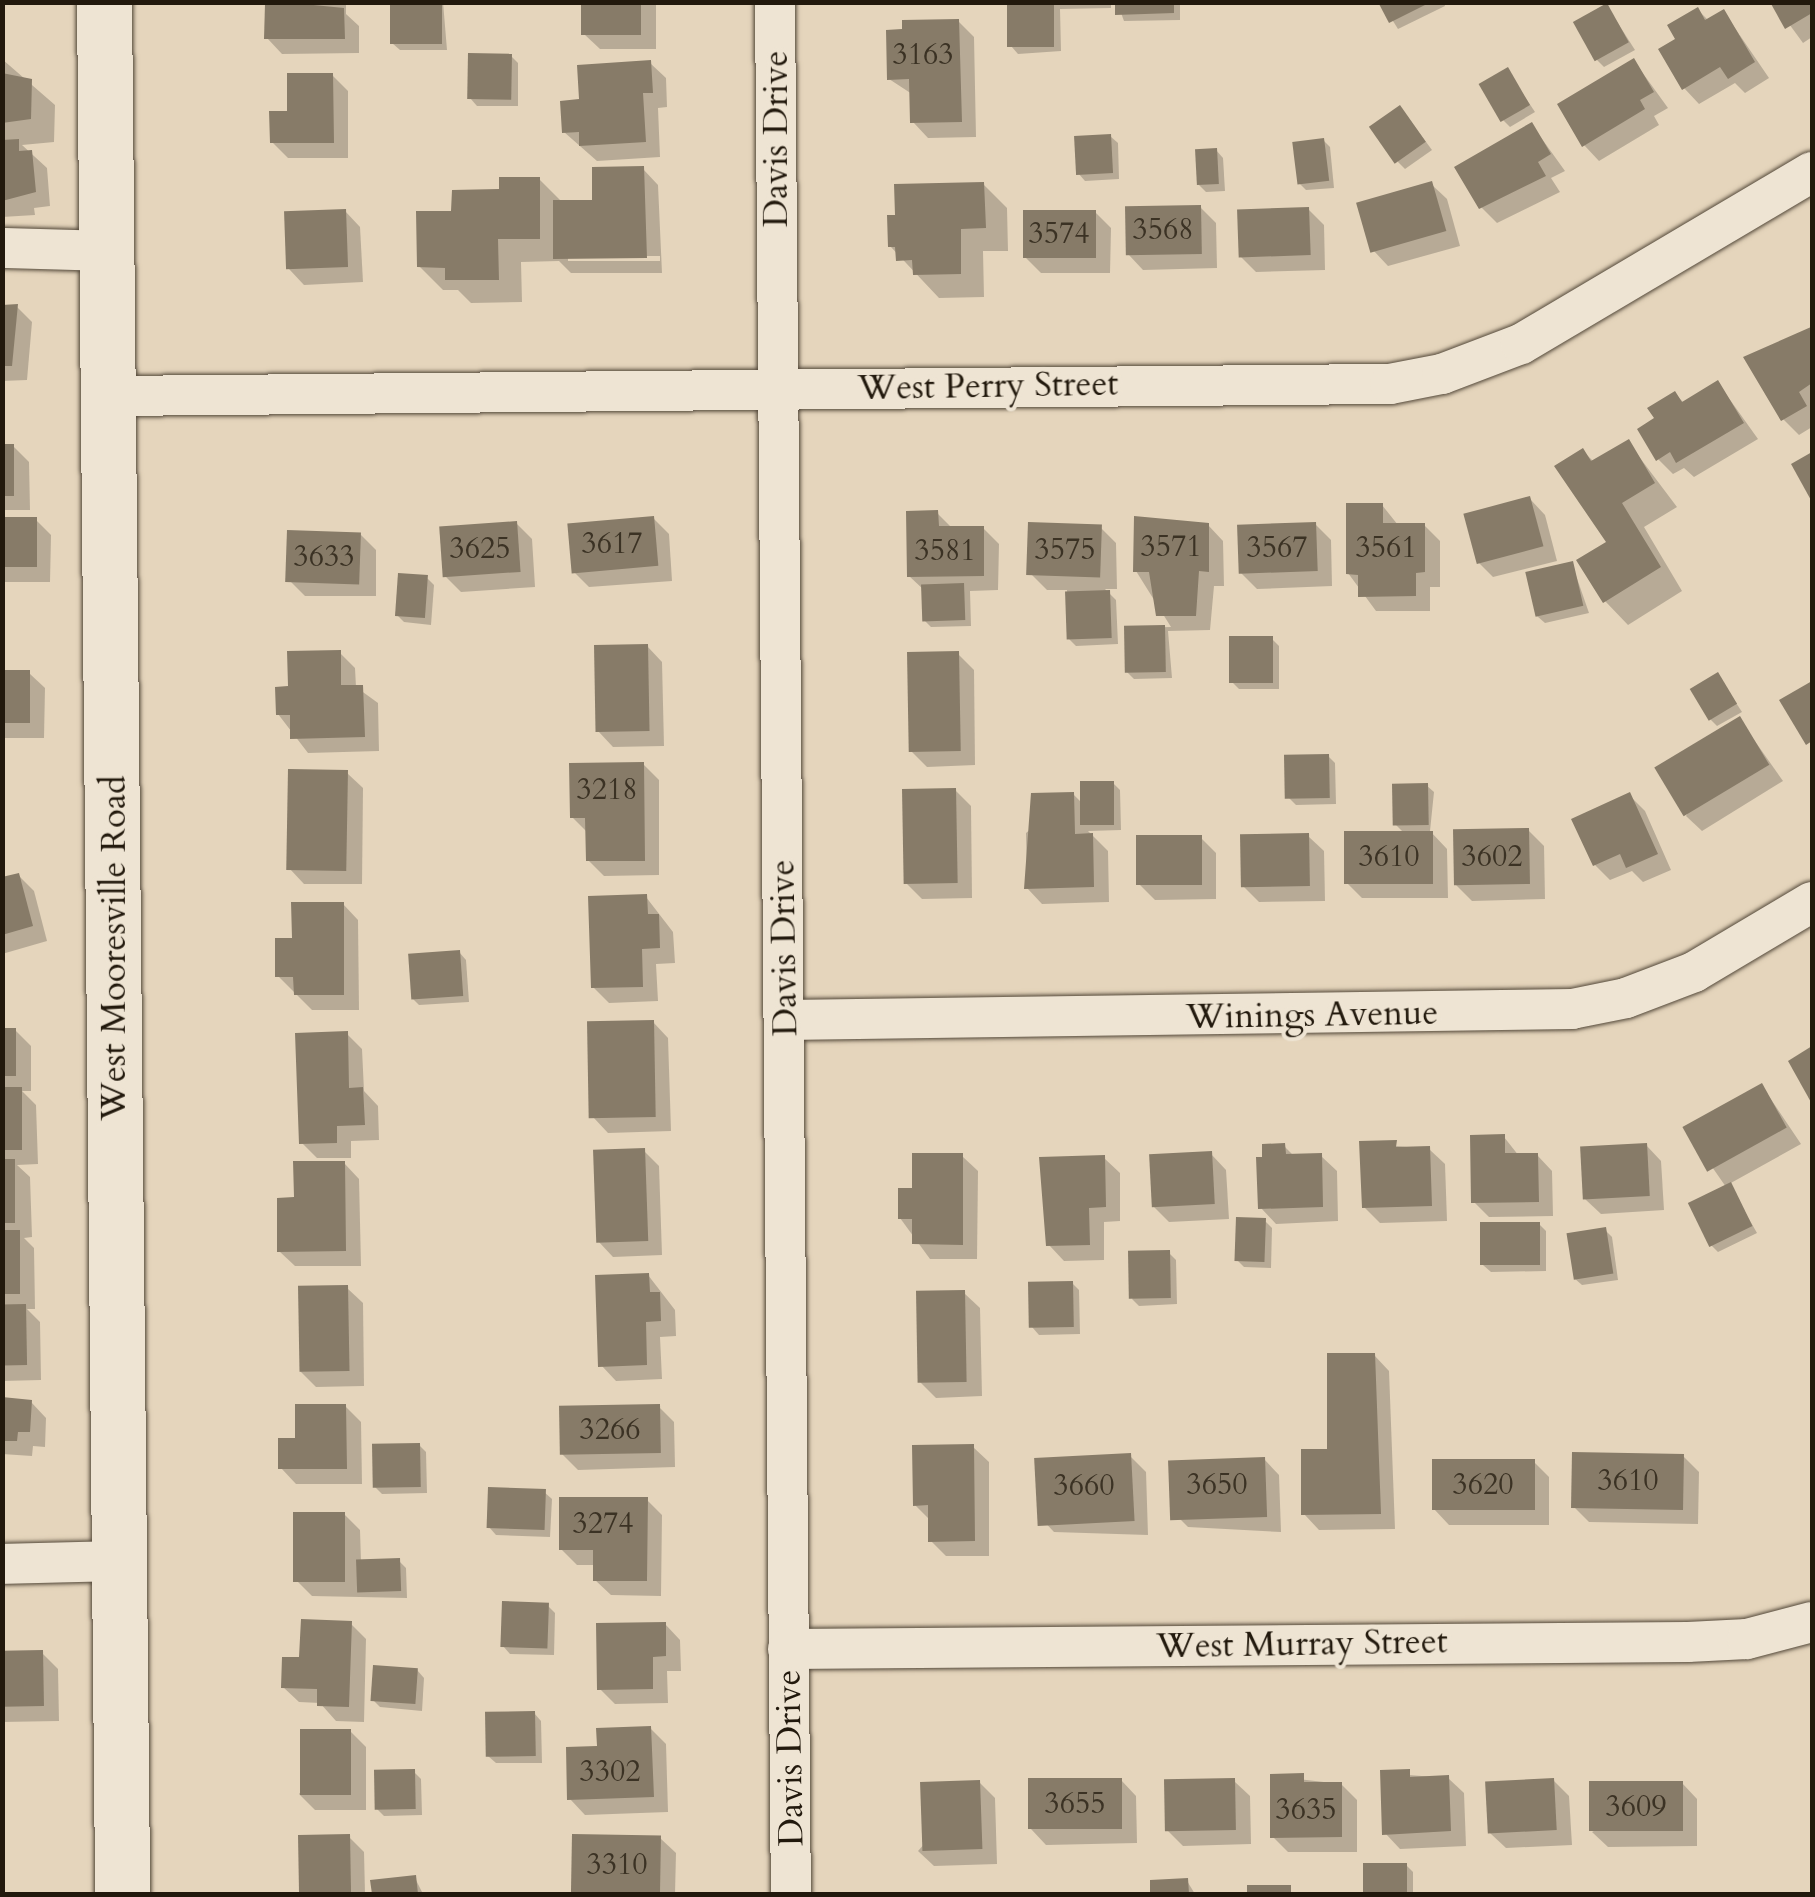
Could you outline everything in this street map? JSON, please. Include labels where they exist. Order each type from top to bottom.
[{"type":"main road","name":"West Mooresville Road","points":[[104,2],[122,1894]]},
{"type":"street","name":"Davis Drive","points":[[775,2],[791,1894]]},
{"type":"street","name":"West Perry Street","points":[[110,396],[778,391],[1018,383],[1354,385],[1442,374],[1521,344],[1812,172]]},
{"type":"street","points":[[2,248],[106,251]]},
{"type":"street","name":"Winings Avenue","points":[[785,1020],[1572,1009],[1626,998],[1694,972],[1812,902]]},
{"type":"street","points":[[2,1564],[119,1561]]},
{"type":"street","name":"West Murray Street","points":[[788,1649],[1688,1642],[1747,1639],[1812,1622]]},
{"type":"building","points":[[390,2],[442,2],[442,44],[390,44]]},
{"type":"building","points":[[581,2],[641,2],[641,35],[581,35]]},
{"type":"building","points":[[1007,2],[1054,2],[1054,47],[1007,47]]},
{"type":"building","points":[[1115,2],[1174,2],[1174,13],[1115,15]]},
{"type":"building","points":[[1378,2],[1431,2],[1389,23]]},
{"type":"building","points":[[1770,2],[1812,2],[1812,13],[1785,29]]},
{"type":"building","points":[[1607,3],[1629,42],[1595,61],[1573,22]]},
{"type":"building","points":[[265,4],[344,8],[345,39],[264,39]]},
{"type":"building","points":[[1698,7],[1705,20],[1724,9],[1755,62],[1728,79],[1720,67],[1682,90],[1658,49],[1675,39],[1667,25]]},
{"type":"building","points":[[959,19],[962,122],[910,123],[909,79],[887,80],[886,30],[902,29],[902,20]]},
{"type":"building","points":[[468,53],[512,54],[511,100],[467,99]]},
{"type":"building","points":[[1634,58],[1654,92],[1640,100],[1645,109],[1582,147],[1557,104]]},
{"type":"building","points":[[651,60],[653,93],[643,93],[646,142],[579,146],[579,132],[562,133],[560,101],[579,99],[577,65]]},
{"type":"building","points":[[1508,67],[1530,105],[1501,122],[1479,84]]},
{"type":"building","points":[[2,73],[32,79],[31,119],[2,123]]},
{"type":"building","points":[[287,73],[333,73],[334,143],[270,143],[269,111],[287,111]]},
{"type":"building","points":[[1400,105],[1426,142],[1395,164],[1369,127]]},
{"type":"building","points":[[1532,122],[1551,154],[1538,162],[1546,176],[1479,209],[1454,167]]},
{"type":"building","points":[[1111,134],[1113,173],[1076,175],[1074,136]]},
{"type":"building","points":[[1324,138],[1329,181],[1297,185],[1292,142]]},
{"type":"building","points":[[19,139],[19,151],[32,150],[36,192],[2,201],[2,140]]},
{"type":"building","points":[[1217,148],[1219,184],[1197,185],[1195,149]]},
{"type":"building","points":[[644,166],[647,258],[553,259],[553,200],[592,200],[592,167]]},
{"type":"building","points":[[499,177],[540,177],[540,239],[498,239],[499,280],[445,280],[445,268],[417,267],[416,211],[451,211],[452,190],[499,189]]},
{"type":"building","points":[[1432,181],[1446,231],[1370,253],[1356,203]]},
{"type":"building","points":[[984,182],[986,228],[961,229],[961,274],[913,275],[912,260],[896,261],[895,247],[888,247],[887,215],[895,215],[894,184]]},
{"type":"building","points":[[1201,205],[1202,254],[1126,255],[1125,206]]},
{"type":"building","points":[[1309,207],[1311,255],[1239,257],[1237,210]]},
{"type":"building","points":[[346,209],[348,267],[286,269],[284,211]]},
{"type":"building","points":[[1023,210],[1096,210],[1096,258],[1023,258]]},
{"type":"building","points":[[18,304],[12,366],[2,366],[2,305]]},
{"type":"building","points":[[1811,327],[1812,383],[1799,392],[1807,406],[1781,421],[1743,357]]},
{"type":"building","points":[[1718,380],[1744,423],[1676,463],[1670,452],[1656,461],[1637,429],[1654,418],[1647,408],[1675,391],[1682,402]]},
{"type":"building","points":[[1629,439],[1655,483],[1622,503],[1661,567],[1603,603],[1576,560],[1606,542],[1554,466],[1583,448],[1591,461]]},
{"type":"building","points":[[2,444],[14,444],[14,496],[2,496]]},
{"type":"building","points":[[1812,452],[1812,502],[1791,464]]},
{"type":"building","points":[[1530,496],[1543,546],[1477,564],[1463,514]]},
{"type":"building","points":[[1346,503],[1383,503],[1383,523],[1425,523],[1425,572],[1416,573],[1416,596],[1358,597],[1358,575],[1346,574]]},
{"type":"building","points":[[938,510],[939,526],[984,526],[984,576],[907,577],[906,511]]},
{"type":"building","points":[[654,516],[658,566],[572,573],[567,524]]},
{"type":"building","points":[[1134,516],[1209,523],[1209,572],[1199,571],[1196,616],[1156,616],[1149,572],[1133,572]]},
{"type":"building","points":[[2,517],[37,517],[37,567],[2,567]]},
{"type":"building","points":[[517,521],[521,572],[443,577],[439,526]]},
{"type":"building","points":[[1028,522],[1102,525],[1100,578],[1026,575]]},
{"type":"building","points":[[1316,522],[1318,571],[1239,574],[1237,525]]},
{"type":"building","points":[[287,530],[361,533],[359,585],[285,582]]},
{"type":"building","points":[[1573,561],[1583,606],[1536,617],[1525,572]]},
{"type":"building","points":[[398,573],[428,575],[425,618],[395,616]]},
{"type":"building","points":[[964,583],[965,620],[922,621],[921,585]]},
{"type":"building","points":[[1110,590],[1112,638],[1067,640],[1065,592]]},
{"type":"building","points":[[1165,625],[1166,672],[1125,673],[1124,626]]},
{"type":"building","points":[[1229,636],[1273,636],[1273,683],[1229,683]]},
{"type":"building","points":[[648,644],[650,731],[596,732],[594,645]]},
{"type":"building","points":[[341,650],[341,685],[363,685],[365,737],[290,739],[290,715],[276,715],[275,687],[288,686],[287,651]]},
{"type":"building","points":[[959,651],[961,751],[909,752],[907,652]]},
{"type":"building","points":[[2,670],[30,670],[30,723],[2,723]]},
{"type":"building","points":[[1718,672],[1737,704],[1709,721],[1690,689]]},
{"type":"building","points":[[1812,681],[1812,741],[1806,745],[1779,700]]},
{"type":"building","points":[[1740,716],[1769,765],[1684,816],[1654,768]]},
{"type":"building","points":[[1329,754],[1330,798],[1285,799],[1284,755]]},
{"type":"building","points":[[644,762],[645,861],[586,861],[585,818],[570,818],[569,763]]},
{"type":"building","points":[[288,769],[348,770],[346,871],[286,870]]},
{"type":"building","points":[[1080,781],[1114,781],[1114,825],[1080,825]]},
{"type":"building","points":[[1428,783],[1429,825],[1393,826],[1392,784]]},
{"type":"building","points":[[956,788],[958,883],[904,884],[902,789]]},
{"type":"building","points":[[1074,792],[1075,834],[1093,833],[1094,887],[1024,889],[1031,793]]},
{"type":"building","points":[[1630,792],[1658,854],[1626,868],[1620,854],[1593,866],[1571,819]]},
{"type":"building","points":[[1529,828],[1530,884],[1454,885],[1453,829]]},
{"type":"building","points":[[1344,831],[1433,831],[1433,884],[1344,884]]},
{"type":"building","points":[[1309,833],[1310,886],[1241,887],[1240,834]]},
{"type":"building","points":[[1136,835],[1202,835],[1202,885],[1136,885]]},
{"type":"building","points":[[19,873],[33,926],[2,935],[2,877]]},
{"type":"building","points":[[647,894],[648,914],[659,914],[660,948],[642,949],[643,987],[591,988],[588,896]]},
{"type":"building","points":[[291,902],[344,902],[344,995],[294,995],[293,977],[275,977],[275,938],[292,938]]},
{"type":"building","points":[[460,950],[463,996],[411,1000],[408,954]]},
{"type":"building","points":[[654,1020],[656,1117],[589,1118],[587,1021]]},
{"type":"building","points":[[2,1028],[16,1028],[16,1076],[2,1076]]},
{"type":"building","points":[[348,1031],[349,1088],[363,1087],[365,1125],[337,1126],[337,1143],[299,1144],[295,1033]]},
{"type":"building","points":[[1812,1046],[1812,1104],[1788,1061]]},
{"type":"building","points":[[1762,1083],[1787,1128],[1707,1172],[1682,1127]]},
{"type":"building","points":[[2,1087],[22,1087],[22,1150],[2,1150]]},
{"type":"building","points":[[1505,1134],[1505,1153],[1538,1153],[1539,1202],[1471,1203],[1470,1135]]},
{"type":"building","points":[[1397,1140],[1396,1147],[1430,1146],[1432,1206],[1362,1208],[1359,1141]]},
{"type":"building","points":[[1285,1143],[1286,1154],[1322,1153],[1323,1207],[1258,1209],[1256,1157],[1262,1157],[1262,1144]]},
{"type":"building","points":[[1647,1143],[1650,1196],[1583,1199],[1580,1147]]},
{"type":"building","points":[[645,1148],[648,1241],[596,1243],[593,1150]]},
{"type":"building","points":[[1212,1151],[1215,1204],[1152,1207],[1149,1154]]},
{"type":"building","points":[[912,1153],[963,1153],[963,1245],[912,1244],[912,1219],[898,1219],[898,1188],[912,1188]]},
{"type":"building","points":[[1105,1155],[1106,1207],[1089,1208],[1090,1245],[1046,1246],[1039,1157]]},
{"type":"building","points":[[2,1159],[15,1159],[15,1223],[2,1223]]},
{"type":"building","points":[[293,1161],[345,1161],[346,1251],[277,1252],[277,1198],[294,1197]]},
{"type":"building","points":[[1731,1182],[1752,1226],[1709,1247],[1688,1203]]},
{"type":"building","points":[[1236,1217],[1266,1218],[1264,1262],[1234,1261]]},
{"type":"building","points":[[1480,1222],[1540,1222],[1540,1265],[1480,1265]]},
{"type":"building","points":[[1606,1227],[1613,1273],[1574,1280],[1566,1233]]},
{"type":"building","points":[[2,1230],[20,1230],[20,1294],[2,1294]]},
{"type":"building","points":[[1170,1250],[1171,1298],[1129,1299],[1128,1251]]},
{"type":"building","points":[[649,1273],[650,1292],[660,1292],[661,1321],[646,1322],[647,1365],[598,1367],[595,1275]]},
{"type":"building","points":[[1073,1281],[1074,1327],[1029,1328],[1028,1282]]},
{"type":"building","points":[[348,1285],[350,1371],[300,1372],[298,1286]]},
{"type":"building","points":[[965,1290],[967,1382],[918,1383],[916,1291]]},
{"type":"building","points":[[2,1304],[26,1304],[27,1365],[3,1365]]},
{"type":"building","points":[[1327,1353],[1375,1353],[1381,1514],[1301,1515],[1301,1449],[1327,1449]]},
{"type":"building","points":[[2,1397],[32,1400],[30,1432],[18,1432],[17,1441],[2,1441]]},
{"type":"building","points":[[295,1404],[346,1404],[347,1469],[278,1469],[278,1438],[295,1438]]},
{"type":"building","points":[[660,1404],[661,1453],[560,1455],[559,1406]]},
{"type":"building","points":[[420,1443],[421,1487],[373,1488],[372,1444]]},
{"type":"building","points":[[974,1444],[975,1541],[928,1542],[928,1505],[913,1506],[912,1445]]},
{"type":"building","points":[[1572,1452],[1684,1454],[1683,1510],[1571,1508]]},
{"type":"building","points":[[1131,1453],[1135,1521],[1038,1526],[1034,1458]]},
{"type":"building","points":[[1265,1457],[1267,1517],[1170,1520],[1168,1460]]},
{"type":"building","points":[[1432,1459],[1535,1459],[1535,1510],[1432,1510]]},
{"type":"building","points":[[488,1487],[546,1489],[545,1530],[487,1528]]},
{"type":"building","points":[[559,1497],[648,1497],[647,1581],[593,1581],[593,1550],[559,1550]]},
{"type":"building","points":[[293,1512],[345,1512],[345,1582],[293,1582]]},
{"type":"building","points":[[400,1558],[401,1591],[357,1593],[356,1560]]},
{"type":"building","points":[[502,1601],[549,1603],[547,1649],[500,1647]]},
{"type":"building","points":[[301,1619],[352,1621],[349,1707],[317,1706],[317,1689],[281,1688],[282,1657],[299,1657]]},
{"type":"building","points":[[666,1622],[666,1656],[653,1657],[653,1689],[597,1690],[596,1623]]},
{"type":"building","points":[[43,1650],[44,1706],[3,1707],[2,1651]]},
{"type":"building","points":[[373,1665],[418,1668],[415,1704],[370,1701]]},
{"type":"building","points":[[535,1711],[536,1756],[486,1757],[485,1712]]},
{"type":"building","points":[[651,1726],[654,1797],[567,1800],[566,1747],[597,1746],[596,1728]]},
{"type":"building","points":[[300,1729],[351,1729],[351,1795],[300,1795]]},
{"type":"building","points":[[415,1769],[416,1809],[375,1810],[374,1770]]},
{"type":"building","points":[[1410,1769],[1410,1777],[1449,1775],[1451,1831],[1382,1835],[1380,1770]]},
{"type":"building","points":[[1304,1773],[1304,1782],[1342,1782],[1342,1837],[1270,1838],[1270,1774]]},
{"type":"building","points":[[1028,1778],[1122,1778],[1122,1829],[1028,1829]]},
{"type":"building","points":[[1235,1778],[1236,1830],[1165,1831],[1164,1779]]},
{"type":"building","points":[[1554,1778],[1557,1830],[1488,1834],[1485,1782]]},
{"type":"building","points":[[980,1780],[982,1849],[922,1851],[920,1782]]},
{"type":"building","points":[[1589,1781],[1683,1781],[1683,1831],[1589,1831]]},
{"type":"building","points":[[350,1834],[351,1894],[299,1894],[298,1835]]},
{"type":"building","points":[[572,1834],[661,1836],[660,1894],[571,1894]]},
{"type":"building","points":[[1363,1863],[1407,1863],[1407,1894],[1363,1894]]},
{"type":"building","points":[[416,1875],[418,1894],[372,1894],[370,1880]]},
{"type":"building","points":[[1188,1878],[1189,1894],[1150,1894],[1150,1880]]},
{"type":"building","points":[[1247,1885],[1291,1885],[1291,1894],[1247,1894]]}]
